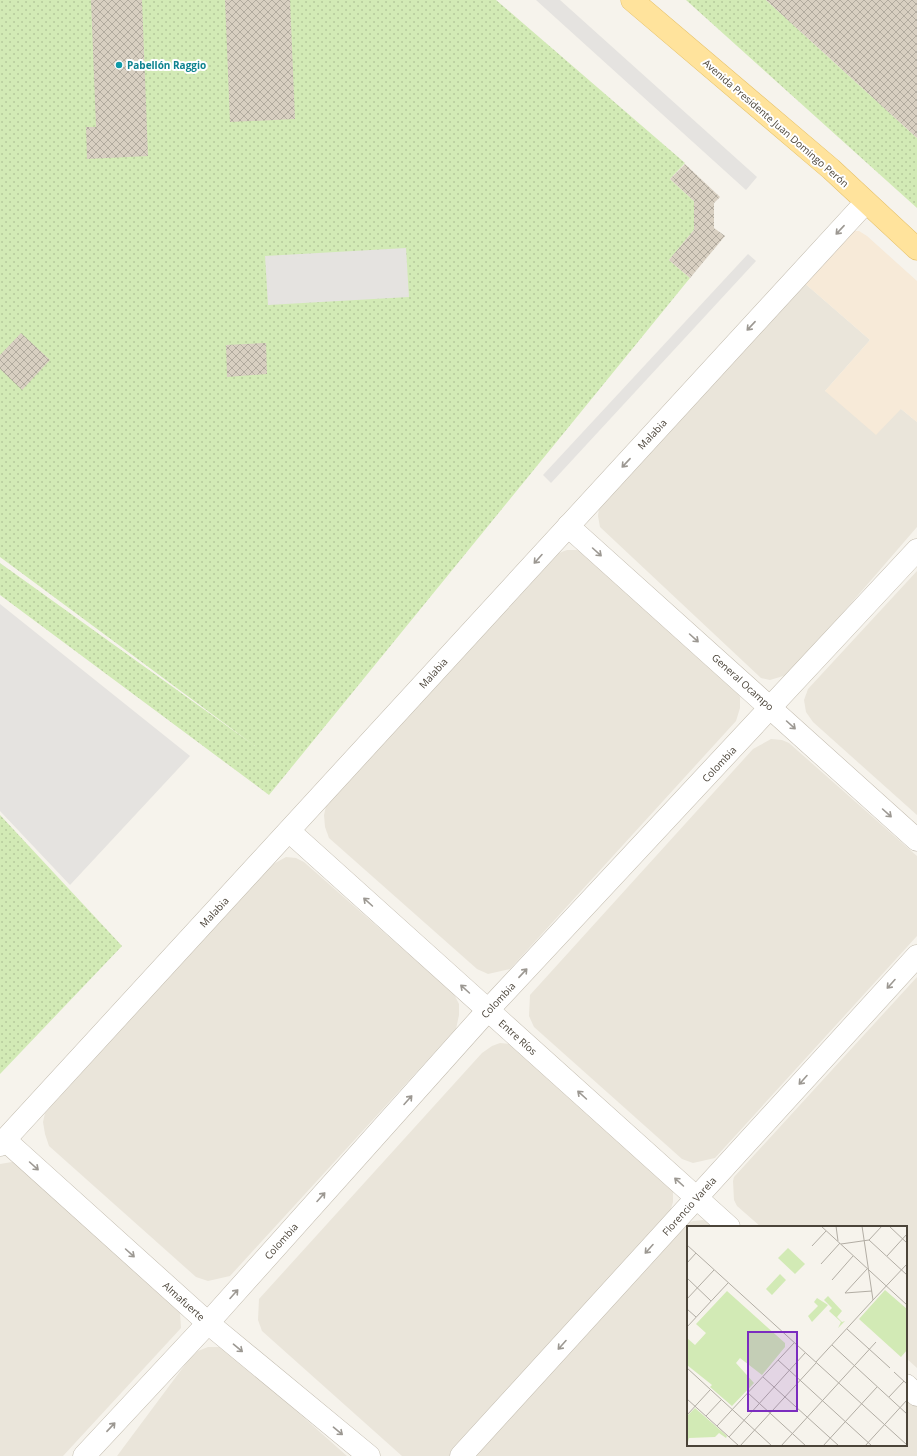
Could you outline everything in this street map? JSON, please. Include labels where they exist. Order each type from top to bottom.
[{"type":"main road","name":"Avenida Presidente Juan Domingo Perón","points":[[632,0],[866,202],[917,249]]},
{"type":"street","name":"Malabia","points":[[2,1142],[866,202]]},
{"type":"street","name":"General Ocampo","points":[[568,526],[917,840]]},
{"type":"street","name":"Colombia","points":[[84,1456],[208,1323],[488,1010],[917,550]]},
{"type":"street","name":"Entre Ríos","points":[[289,831],[727,1226]]},
{"type":"street","name":"Florencio Varela","points":[[461,1456],[917,956]]},
{"type":"street","name":"Almafuerte","points":[[2,1142],[208,1323],[369,1456]]},
{"type":"street","points":[[907,1386],[917,1395]]},
{"type":"shaded area","points":[[536,0],[560,0],[757,177],[746,190]]},
{"type":"shaded area","points":[[851,231],[859,231],[867,236],[917,281],[917,422],[901,409],[876,435],[825,391],[870,340],[802,281]]},
{"type":"shaded area","points":[[406,248],[409,297],[268,305],[265,256]]},
{"type":"shaded area","points":[[748,254],[756,261],[551,483],[543,475]]},
{"type":"shaded area","points":[[802,281],[870,340],[825,391],[901,409],[917,422],[917,527],[790,674],[770,680],[761,678],[600,527],[598,516],[599,508]]},
{"type":"shaded area","points":[[567,550],[577,550],[584,554],[735,687],[740,697],[740,708],[736,721],[510,969],[488,974],[477,969],[329,838],[325,827],[324,815],[326,806],[559,553]]},
{"type":"shaded area","points":[[917,571],[917,815],[813,722],[806,712],[804,700],[808,689]]},
{"type":"shaded area","points":[[0,604],[190,756],[70,885],[0,811]]},
{"type":"shaded area","points":[[771,739],[782,740],[789,743],[917,856],[917,936],[715,1158],[693,1163],[682,1159],[534,1027],[529,1016],[530,995],[753,749]]},
{"type":"shaded area","points":[[286,857],[296,858],[304,862],[454,994],[459,1004],[459,1015],[456,1029],[230,1276],[208,1281],[196,1277],[49,1146],[43,1122],[45,1113],[268,867]]},
{"type":"shaded area","points":[[917,977],[917,1368],[907,1359],[907,1226],[760,1226],[737,1206],[734,1200],[734,1177]]},
{"type":"shaded area","points":[[500,1043],[510,1044],[673,1190],[673,1202],[669,1215],[449,1456],[402,1456],[262,1331],[258,1320],[259,1299],[482,1053],[492,1046]]},
{"type":"shaded area","points":[[18,1161],[176,1302],[180,1313],[181,1328],[63,1456],[0,1456],[0,1164]]},
{"type":"shaded area","points":[[703,1220],[717,1226],[687,1226],[687,1446],[907,1446],[907,1396],[917,1405],[917,1456],[472,1456],[686,1224],[693,1221]]},
{"type":"shaded area","points":[[208,1347],[220,1347],[228,1350],[347,1456],[117,1456],[190,1358],[198,1351]]},
{"type":"green space","points":[[0,0],[496,0],[685,163],[670,179],[694,201],[694,230],[669,260],[690,278],[269,795],[0,595],[0,563],[255,746],[0,557]]},
{"type":"green space","points":[[686,0],[766,0],[917,138],[917,208]]},
{"type":"green space","points":[[0,815],[122,946],[0,1074]]},
{"type":"building","name":"Pabellón Raggio","points":[[91,0],[142,0],[148,156],[87,159],[86,127],[96,127]]},
{"type":"building","points":[[225,0],[290,0],[295,119],[230,122]]},
{"type":"building","points":[[766,0],[917,0],[917,138]]},
{"type":"building","points":[[685,164],[720,197],[714,203],[714,228],[725,236],[690,278],[669,260],[694,230],[694,201],[670,179]]},
{"type":"building","points":[[21,333],[50,360],[22,390],[0,369],[0,355]]},
{"type":"building","points":[[266,343],[267,374],[227,377],[226,345]]},
{"type":"place","name":"Pabellón Raggio","points":[[119,65]]}]
